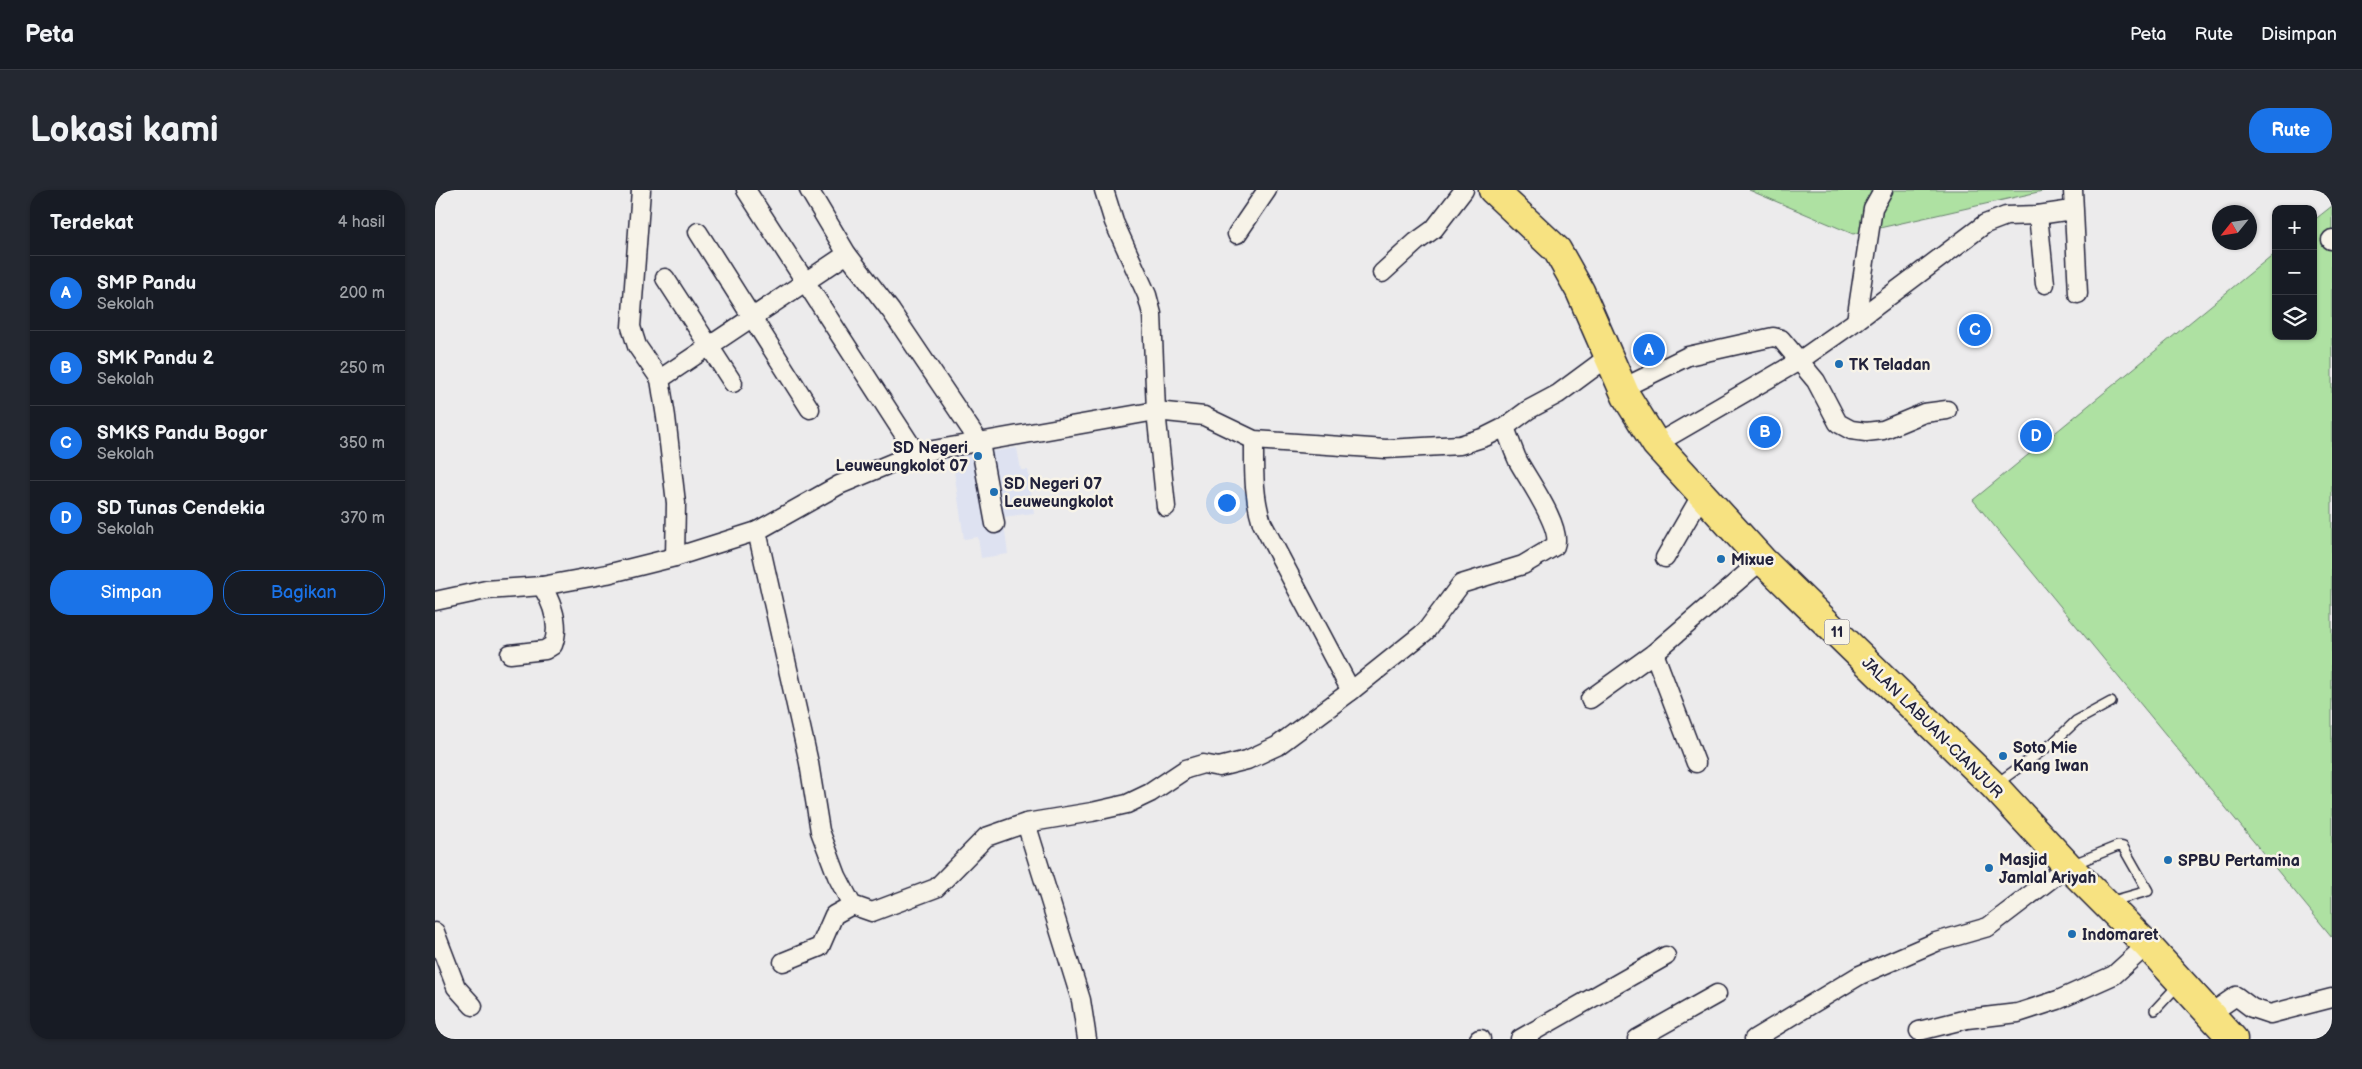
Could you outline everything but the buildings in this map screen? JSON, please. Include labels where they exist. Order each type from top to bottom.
[{"type":"highway","name":"JALAN LABUAN-CIANJUR","points":[[1493,190],[1557,250],[1580,291],[1608,358],[1632,408],[1656,444],[1762,560],[1994,786],[2068,866],[2106,902],[2181,981],[2221,1029]]},
{"type":"street","points":[[641,190],[631,327],[637,346],[659,379],[666,416],[676,503],[675,557]]},
{"type":"street","points":[[745,190],[916,453]]},
{"type":"street","points":[[809,190],[847,254],[891,311],[980,443],[995,524]]},
{"type":"street","points":[[1104,190],[1114,222],[1147,295],[1151,314],[1156,411],[1166,507]]},
{"type":"street","points":[[1237,234],[1267,190]]},
{"type":"street","points":[[1382,273],[1416,242],[1433,230],[1464,190]]},
{"type":"street","points":[[1856,321],[1873,208],[1883,190]]},
{"type":"street","points":[[2073,190],[2072,210],[2078,294]]},
{"type":"street","points":[[1656,444],[1799,361],[1856,321],[1985,224],[2006,216],[2038,215],[2072,210]]},
{"type":"street","points":[[2038,215],[2045,284]]},
{"type":"street","points":[[697,232],[810,409]]},
{"type":"street","points":[[659,379],[847,254]]},
{"type":"street","points":[[665,278],[733,383]]},
{"type":"street","points":[[1623,388],[1688,356],[1773,337],[1781,338],[1816,382],[1839,423],[1851,430],[1866,432],[1883,430],[1924,413],[1947,410]]},
{"type":"street","points":[[435,601],[486,590],[542,586],[607,574],[675,557],[757,531],[839,485],[916,453],[1156,411],[1204,416],[1254,440],[1386,449],[1461,445],[1485,437],[1505,427],[1528,410],[1558,394],[1608,358]]},
{"type":"street","points":[[757,531],[809,763],[820,831],[837,876],[852,905],[872,912],[935,888],[987,836],[1026,823],[1127,804],[1150,793],[1185,769],[1203,764],[1219,767],[1247,760],[1277,746],[1351,691],[1426,631],[1461,584],[1523,565],[1555,546],[1556,537],[1545,505],[1519,461],[1505,427]]},
{"type":"street","points":[[1254,440],[1253,483],[1262,523],[1351,691]]},
{"type":"street","points":[[1665,558],[1702,494]]},
{"type":"street","points":[[1590,699],[1654,653],[1762,560]]},
{"type":"street","points":[[510,654],[545,650],[553,645],[556,629],[553,604],[542,586]]},
{"type":"street","points":[[1654,653],[1696,763]]},
{"type":"street","points":[[1026,823],[1081,1000],[1087,1039]]},
{"type":"street","points":[[1755,1039],[1860,974],[1935,942],[1988,927],[2068,866]]},
{"type":"street","points":[[783,962],[820,948],[834,916],[852,905]]},
{"type":"street","points":[[435,932],[455,987],[473,1006]]},
{"type":"street","points":[[1919,1031],[1967,1019],[2018,1013],[2065,997],[2114,975],[2147,945]]},
{"type":"street","points":[[1520,1039],[1666,956]]},
{"type":"street","points":[[1637,1039],[1717,994]]},
{"type":"street","points":[[2221,1029],[2236,996],[2252,1008],[2270,1014],[2332,998]]},
{"type":"lane","points":[[1994,786],[2053,743],[2076,721],[2111,702]]},
{"type":"lane","points":[[2068,866],[2119,846],[2123,847],[2147,891],[2106,902]]},
{"type":"lane","points":[[2155,1010],[2181,981]]},
{"type":"shaded area","name":"SD Negeri 07 Leuweungkolot","points":[[1017,448],[1021,470],[1028,470],[1034,513],[1003,517],[1008,554],[981,558],[978,537],[964,539],[952,457]]},
{"type":"green space","points":[[1749,190],[2047,190],[1853,234]]},
{"type":"green space","points":[[2332,206],[2332,937],[1973,500],[2272,255],[2272,340],[2317,340],[2317,218]]},
{"type":"place","name":"SMKS Pandu Bogor","points":[[1975,330]]},
{"type":"place","name":"SMP Pandu","points":[[1649,350]]},
{"type":"place","name":"TK Teladan","points":[[1839,364]]},
{"type":"place","name":"SMK Pandu 2","points":[[1765,432]]},
{"type":"place","name":"SD Tunas Cendekia","points":[[2036,436]]},
{"type":"place","name":"SD Negeri Leuweungkolot 07","points":[[978,456]]},
{"type":"place","name":"SD Negeri 07 Leuweungkolot","points":[[994,492]]},
{"type":"place","name":"Mixue","points":[[1721,559]]},
{"type":"place","name":"Soto Mie Kang Iwan","points":[[2003,756]]},
{"type":"place","name":"SPBU Pertamina","points":[[2168,860]]},
{"type":"place","name":"Masjid Jamlal Ariyah","points":[[1989,868]]},
{"type":"place","name":"Indomaret","points":[[2072,934]]}]
